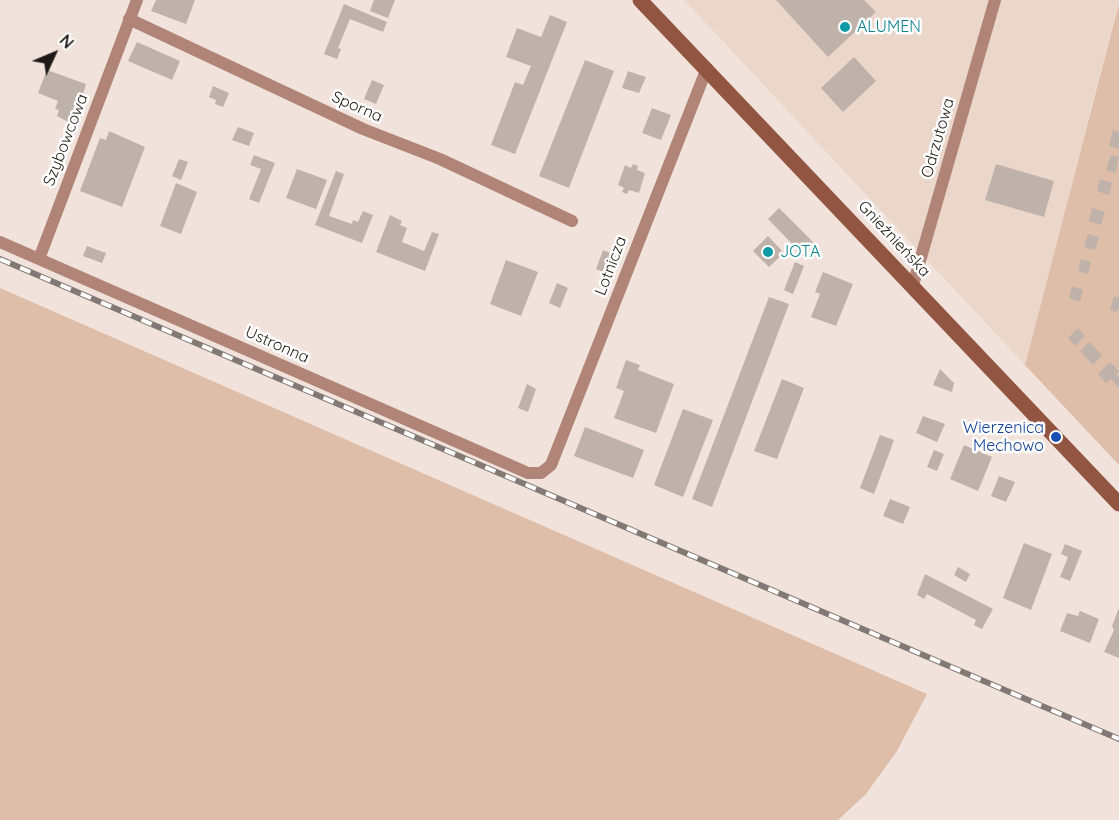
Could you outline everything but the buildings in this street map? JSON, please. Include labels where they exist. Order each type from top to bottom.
[{"type":"main road","name":"Gnieźnieńska","points":[[640,0],[1119,504]]},
{"type":"street","name":"Szybowcowa","points":[[39,259],[137,0]]},
{"type":"street","name":"Odrzutowa","points":[[913,285],[995,0]]},
{"type":"street","name":"Sporna","points":[[129,19],[363,129],[440,159],[572,221]]},
{"type":"street","name":"Lotnicza","points":[[542,473],[551,465],[707,68]]},
{"type":"street","name":"Ustronna","points":[[0,242],[528,473],[542,473]]},
{"type":"shaded area","points":[[683,0],[1119,0],[1025,365],[689,5]]},
{"type":"shaded area","points":[[1119,3],[1119,465],[1025,365]]},
{"type":"shaded area","points":[[0,288],[927,694],[897,751],[866,794],[838,820],[0,820]]},
{"type":"railway","points":[[0,259],[1119,739]]},
{"type":"place","name":"ALUMEN","points":[[845,27]]},
{"type":"place","name":"JOTA","points":[[768,252]]},
{"type":"place","name":"Wierzenica Mechowo","points":[[1056,437]]}]
